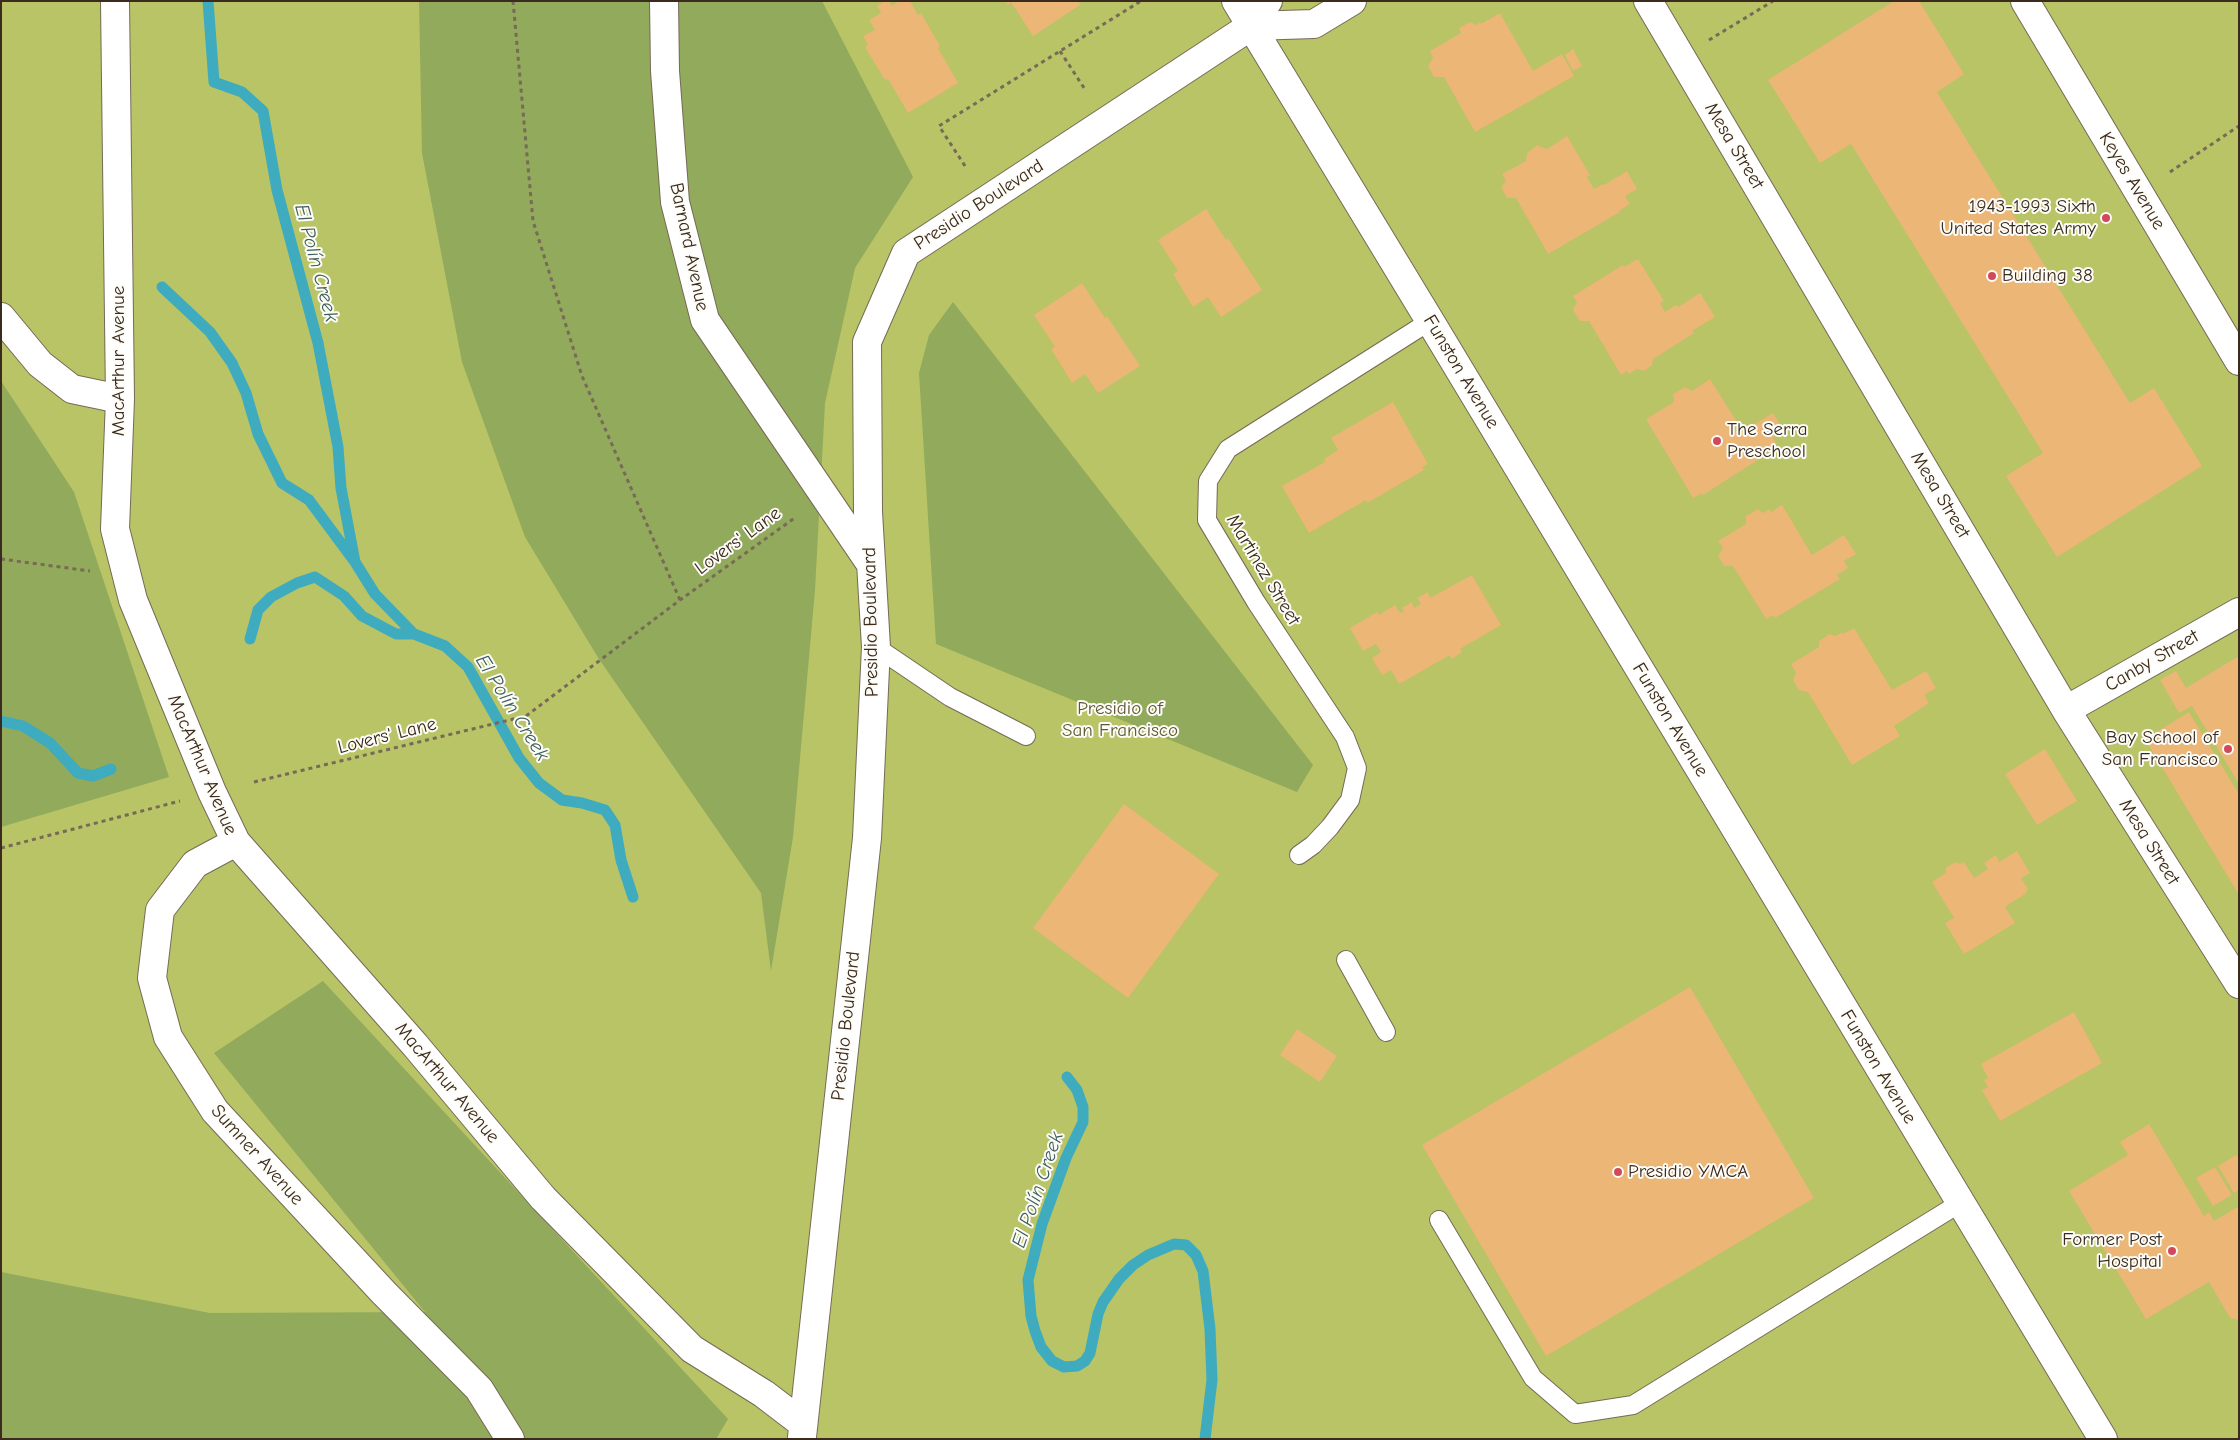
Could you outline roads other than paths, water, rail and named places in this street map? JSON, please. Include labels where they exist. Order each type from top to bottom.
[{"type":"street","name":"MacArthur Avenue","points":[[116,1],[120,399],[115,529],[133,600],[204,774],[236,842],[416,1045],[543,1198],[692,1349],[751,1385],[802,1431]]},
{"type":"street","name":"Barnard Avenue","points":[[664,1],[665,71],[675,202],[705,320],[870,563]]},
{"type":"street","name":"Funston Avenue","points":[[1236,1],[2103,1439]]},
{"type":"street","name":"Presidio Boulevard","points":[[802,1431],[867,838],[876,647],[868,512],[867,342],[906,252],[1251,26],[1268,1]]},
{"type":"street","points":[[1251,26],[1314,24],[1352,1]]},
{"type":"street","name":"Mesa Street","points":[[1648,1],[2066,710],[2239,984]]},
{"type":"street","name":"Keyes Avenue","points":[[2025,1],[2239,361]]},
{"type":"street","points":[[1,317],[40,364],[72,389],[120,399]]},
{"type":"street","name":"Canby Street","points":[[2066,710],[2239,612]]},
{"type":"street","name":"Sumner Avenue","points":[[236,842],[195,864],[160,910],[152,978],[168,1037],[215,1111],[384,1293],[479,1389],[510,1439]]},
{"type":"lane","name":"Martinez Street","points":[[1299,855],[1313,845],[1330,827],[1350,800],[1357,768],[1345,737],[1256,602],[1207,520],[1208,481],[1228,449],[1430,321]]},
{"type":"lane","points":[[876,647],[950,697],[1026,736]]},
{"type":"lane","points":[[1346,960],[1386,1032]]},
{"type":"lane","points":[[1440,1220],[1533,1378],[1575,1414],[1634,1405],[1960,1203]]},
{"type":"waterway","name":"El Polín Creek","points":[[208,1],[214,82],[242,92],[263,111],[277,190],[318,343],[338,447],[341,488],[355,562]]},
{"type":"waterway","name":"El Polín Creek","points":[[162,287],[210,332],[232,363],[246,393],[258,434],[282,483],[309,500],[355,562],[375,594],[414,634]]},
{"type":"waterway","name":"El Polín Creek","points":[[250,639],[258,610],[271,597],[297,583],[315,577],[344,596],[362,616],[396,634],[414,634],[445,646],[468,667],[519,758],[539,783],[562,800],[582,803],[605,810],[615,825],[621,860],[633,897]]},
{"type":"waterway","name":"El Polín Creek","points":[[1,721],[23,726],[50,743],[78,773],[93,776],[111,769]]},
{"type":"waterway","name":"El Polín Creek","points":[[1067,1077],[1077,1090],[1083,1107],[1083,1122],[1066,1158],[1042,1224],[1028,1280],[1031,1316],[1041,1347],[1052,1361],[1064,1367],[1077,1366],[1085,1361],[1090,1353],[1098,1314],[1103,1302],[1119,1279],[1133,1265],[1148,1255],[1174,1244],[1186,1245],[1196,1255],[1203,1271],[1210,1329],[1212,1380],[1205,1439]]},
{"type":"place","name":"1943-1993 Sixth United States Army","points":[[2106,218]]},
{"type":"place","name":"Building 38","points":[[1992,276]]},
{"type":"place","name":"The Serra Preschool","points":[[1717,441]]},
{"type":"place","name":"Bay School of San Francisco","points":[[2228,749]]},
{"type":"place","name":"Presidio YMCA","points":[[1618,1172]]},
{"type":"place","name":"Former Post Hospital","points":[[2172,1251]]},
{"type":"park label","name":"Presidio of San Francisco","points":[[1120,720]]}]
